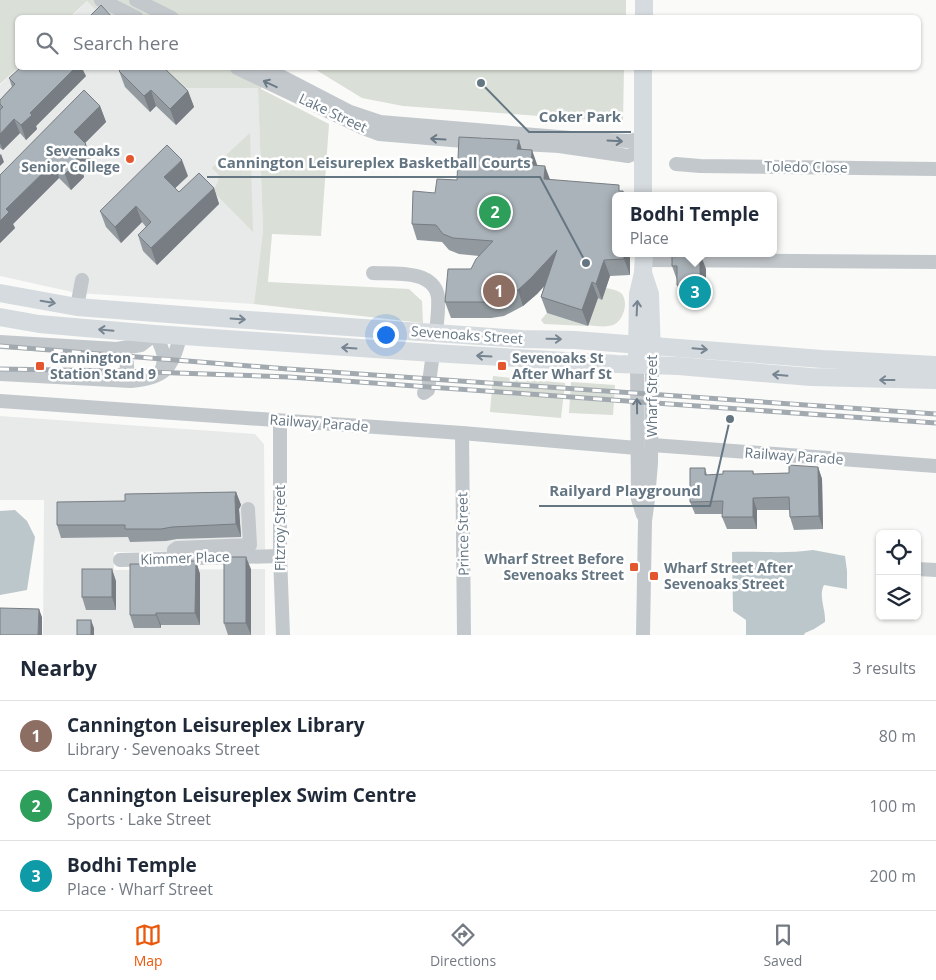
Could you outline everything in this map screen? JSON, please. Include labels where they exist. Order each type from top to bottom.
[{"type":"main road","points":[[644,0],[644,15]]},
{"type":"main road","points":[[643,70],[643,192]]},
{"type":"main road","name":"Wharf Street","points":[[644,262],[638,294],[645,365]]},
{"type":"main road","name":"Sevenoaks Street","points":[[0,294],[77,307],[189,316],[436,333],[644,344],[822,359],[936,365]]},
{"type":"main road","points":[[58,325],[69,317],[77,307]]},
{"type":"main road","points":[[180,336],[189,316]]},
{"type":"main road","name":"Sevenoaks Street","points":[[0,317],[58,325],[155,334],[433,354],[678,366],[811,378],[936,380]]},
{"type":"street","points":[[101,0],[131,15]]},
{"type":"street","points":[[136,0],[170,14]]},
{"type":"street","name":"Lake Street","points":[[241,70],[379,134],[416,138],[560,146],[628,156],[643,144]]},
{"type":"street","name":"Lake Street","points":[[269,70],[350,112],[380,122],[582,139],[629,141],[643,144]]},
{"type":"street","name":"Toledo Close","points":[[676,164],[700,166],[936,169]]},
{"type":"street","points":[[644,262],[936,262]]},
{"type":"street","points":[[373,273],[418,276],[431,284],[438,296],[436,333]]},
{"type":"street","points":[[77,307],[82,280]]},
{"type":"street","points":[[0,342],[117,349],[141,345],[155,334],[165,357],[164,365],[158,376]]},
{"type":"street","points":[[0,374],[144,380],[165,372],[172,363],[177,351],[180,336]]},
{"type":"street","points":[[117,349],[125,357],[128,366],[126,373],[117,380]]},
{"type":"street","points":[[424,393],[428,390],[428,373],[433,354]]},
{"type":"street","name":"Wharf Street","points":[[644,635],[645,521],[652,445],[645,365]]},
{"type":"street","name":"Wharf Street","points":[[645,365],[638,448],[638,499],[645,521]]},
{"type":"street","name":"Railway Parade","points":[[0,402],[462,433],[638,448]]},
{"type":"street","name":"Fitzroy Street","points":[[280,421],[280,556],[283,635]]},
{"type":"street","name":"Prince Street","points":[[462,433],[464,635]]},
{"type":"street","name":"Railway Parade","points":[[652,445],[936,466]]},
{"type":"street","points":[[174,559],[174,550],[177,548],[250,545],[248,509]]},
{"type":"street","name":"Kimmer Place","points":[[120,560],[280,556]]},
{"type":"street","points":[[921,569],[936,570]]},
{"type":"shaded area","points":[[0,0],[626,0],[626,15],[102,15],[87,1],[72,15],[15,15],[16,70],[0,84]]},
{"type":"shaded area","points":[[87,1],[103,15],[73,15]]},
{"type":"shaded area","name":"Sevenoaks Senior College","points":[[16,70],[160,70],[179,88],[258,88],[263,231],[254,304],[77,293],[0,276],[0,85]]},
{"type":"shaded area","points":[[160,70],[267,70],[261,89],[329,124],[321,236],[272,234],[268,282],[409,289],[422,301],[423,323],[254,304],[263,231],[258,88],[179,88]]},
{"type":"shaded area","points":[[316,70],[624,70],[623,122],[403,106],[362,98]]},
{"type":"shaded area","points":[[250,133],[253,232],[213,191],[218,182],[219,175],[212,168]]},
{"type":"shaded area","points":[[606,288],[618,291],[623,296],[625,305],[623,314],[618,322],[609,326],[588,325],[598,298],[602,299]]},
{"type":"shaded area","points":[[547,313],[588,326],[544,324],[541,320]]},
{"type":"shaded area","points":[[493,376],[565,383],[561,418],[490,412]]},
{"type":"shaded area","points":[[571,382],[615,385],[613,415],[569,413]]},
{"type":"shaded area","points":[[0,416],[255,434],[264,444],[265,551],[114,552],[114,570],[265,569],[265,635],[43,635],[44,500],[0,500]]},
{"type":"shaded area","points":[[15,510],[27,521],[35,537],[27,590],[0,595],[0,511]]},
{"type":"shaded area","points":[[813,550],[845,556],[847,589],[824,585],[822,590],[825,622],[804,635],[746,635],[746,620],[733,611],[732,552]]},
{"type":"building","points":[[101,5],[110,15],[91,15]]},
{"type":"building","points":[[18,70],[73,70],[30,113],[32,115],[21,125],[14,119],[0,134],[0,110],[3,107],[0,104],[0,100],[15,84],[9,78]]},
{"type":"building","points":[[166,70],[188,91],[170,109],[151,90],[144,96],[119,71]]},
{"type":"building","points":[[84,90],[100,106],[74,132],[86,144],[74,156],[78,161],[65,174],[54,162],[6,209],[9,212],[0,221],[0,175]]},
{"type":"building","points":[[459,137],[519,140],[517,149],[532,150],[531,165],[545,166],[544,179],[619,185],[619,191],[623,192],[612,192],[612,257],[624,257],[624,259],[604,260],[596,284],[592,282],[582,310],[541,297],[557,250],[518,290],[499,300],[445,302],[448,269],[471,269],[476,259],[493,241],[453,238],[443,234],[436,225],[412,224],[413,191],[435,193],[437,179],[457,180]]},
{"type":"building","points":[[167,145],[182,160],[164,177],[179,192],[199,173],[214,188],[151,248],[138,235],[151,222],[136,206],[115,227],[100,211]]},
{"type":"building","points":[[672,257],[700,257],[700,284],[694,284],[694,288],[683,288],[683,285],[677,285],[677,266],[672,266]]},
{"type":"building","points":[[789,465],[818,467],[819,516],[790,517],[789,497],[753,498],[753,517],[722,517],[723,501],[690,502],[690,468],[705,468],[705,475],[723,474],[723,471],[753,471],[753,474],[789,473]]},
{"type":"building","points":[[236,492],[236,524],[161,529],[125,529],[125,525],[57,525],[57,502],[125,501],[125,494]]},
{"type":"building","points":[[224,557],[246,557],[246,623],[224,623]]},
{"type":"building","points":[[169,561],[196,561],[195,613],[130,615],[130,564],[169,564]]},
{"type":"building","points":[[82,569],[112,569],[112,597],[82,597]]},
{"type":"building","points":[[0,608],[39,609],[38,635],[0,635]]},
{"type":"building","points":[[77,620],[91,620],[91,635],[77,635]]},
{"type":"railway","points":[[0,346],[288,369],[936,414]]},
{"type":"railway","points":[[0,369],[289,377],[936,423]]},
{"type":"place","name":"Coker Park","points":[[481,83]]},
{"type":"place","name":"Sevenoaks Senior College","points":[[130,159]]},
{"type":"place","name":"Cannington Leisureplex Swim Centre","points":[[495,212]]},
{"type":"place","name":"Cannington Leisureplex Basketball Courts","points":[[586,263]]},
{"type":"place","name":"Cannington Leisureplex Library","points":[[499,291]]},
{"type":"place","name":"Bodhi Temple","points":[[695,292]]},
{"type":"place","name":"Cannington Station Stand 9","points":[[40,366]]},
{"type":"place","name":"Sevenoaks St After Wharf St","points":[[502,366]]},
{"type":"place","name":"Railyard Playground","points":[[730,419]]},
{"type":"place","name":"Wharf Street Before Sevenoaks Street","points":[[634,567]]},
{"type":"place","name":"Wharf Street After Sevenoaks Street","points":[[654,576]]}]
